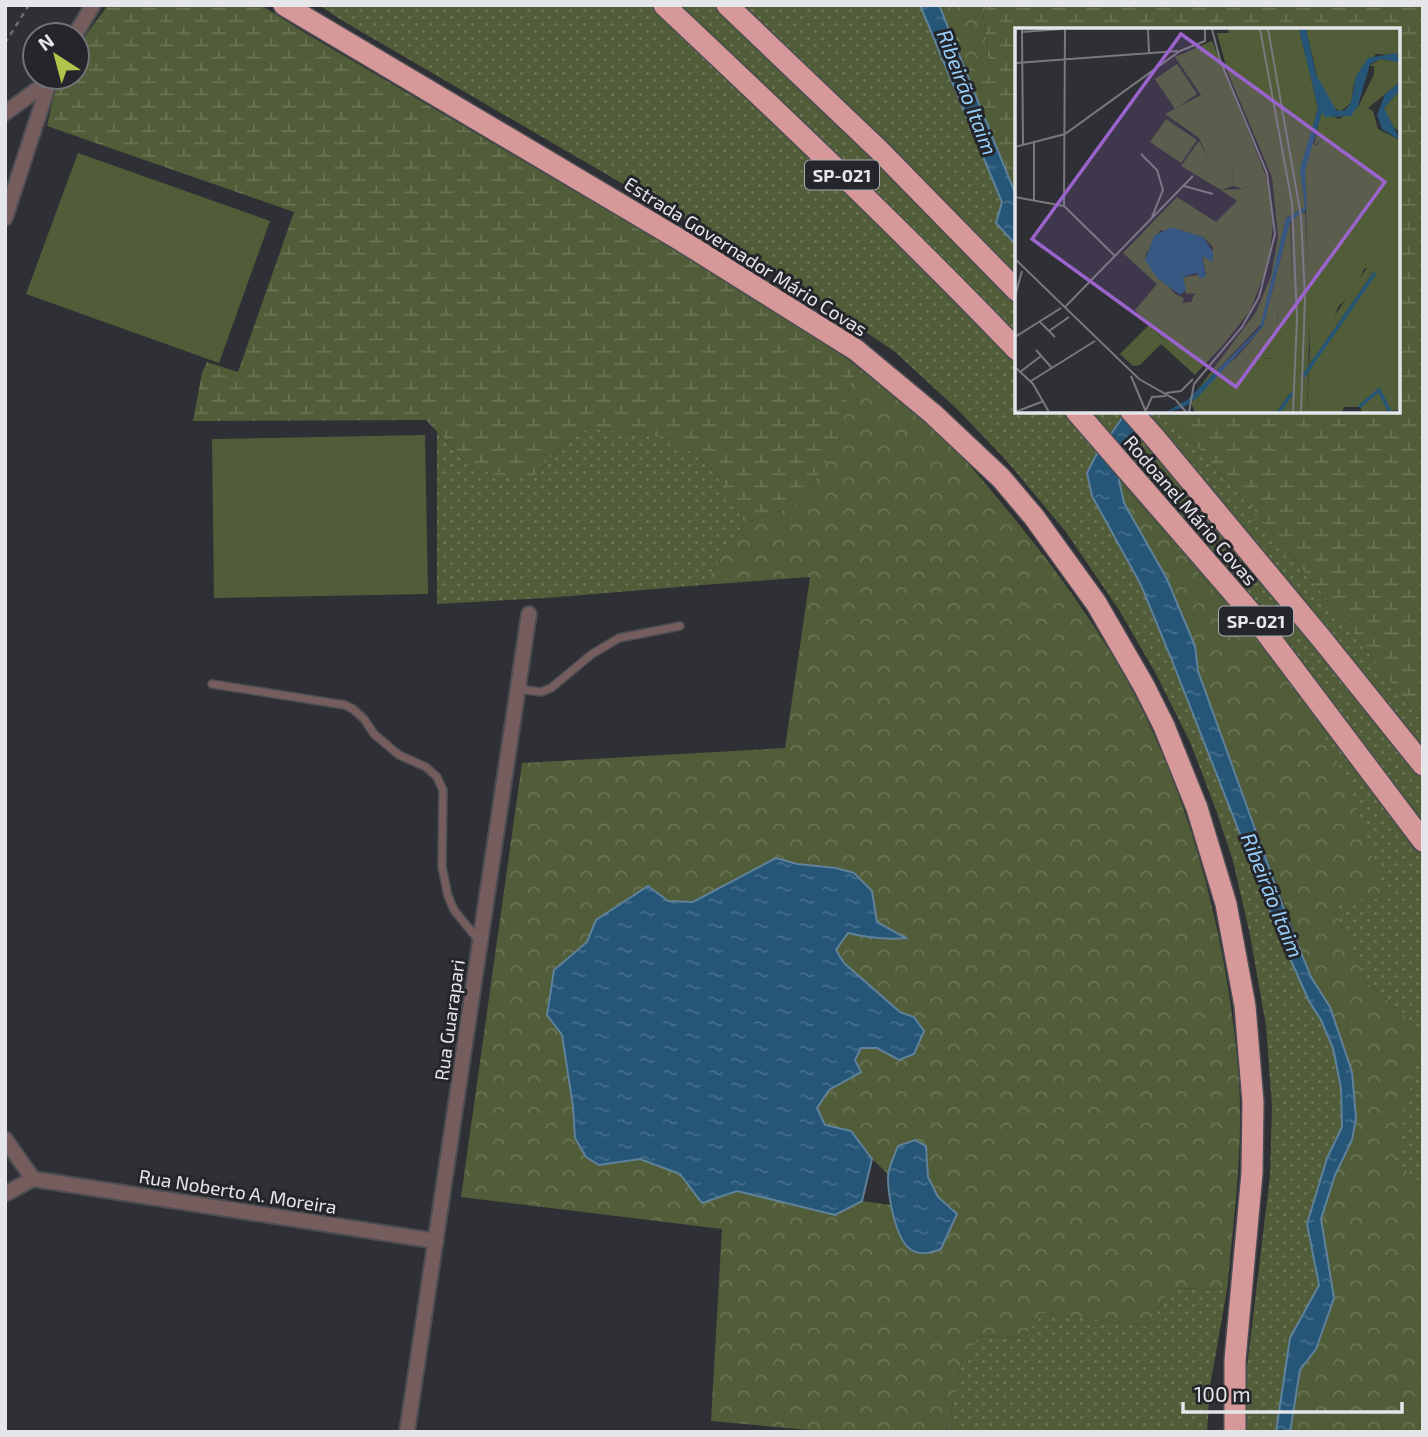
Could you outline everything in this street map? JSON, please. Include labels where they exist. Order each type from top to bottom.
[{"type":"highway","name":"Estrada Governador Mário Covas","points":[[284,5],[682,241],[856,350],[933,414],[1001,478],[1034,517],[1096,603],[1164,726],[1197,808],[1226,904],[1245,1006],[1253,1102],[1252,1173],[1235,1360],[1235,1432]]},
{"type":"highway","name":"SP-021","points":[[664,5],[787,121],[1015,347]]},
{"type":"highway","name":"SP-021","points":[[727,5],[880,151],[1015,289]]},
{"type":"highway","name":"Rodoanel Mário Covas","points":[[1078,413],[1252,614],[1423,841]]},
{"type":"highway","name":"Rodoanel Mário Covas","points":[[1133,413],[1423,765]]},
{"type":"highway","name":"Estrada Governador Mário Covas","points":[[1220,1432],[1227,1383],[1235,1360]]},
{"type":"street","points":[[5,113],[34,91]]},
{"type":"street","points":[[5,218],[46,91]]},
{"type":"street","name":"Rua Guarapari","points":[[407,1432],[529,614]]},
{"type":"street","points":[[5,1139],[33,1180],[5,1194]]},
{"type":"street","name":"Rua Noberto A. Moreira","points":[[33,1180],[436,1241]]},
{"type":"lane","points":[[518,689],[541,692],[551,688],[592,654],[619,638],[680,626]]},
{"type":"lane","points":[[212,684],[345,705],[353,709],[374,734],[399,755],[426,767],[437,777],[443,790],[442,867],[447,896],[454,910],[480,943]]},
{"type":"path","points":[[5,43],[29,5]]},
{"type":"green space","points":[[108,5],[261,5],[755,297],[829,345],[859,368],[850,383],[838,446],[798,505],[745,523],[716,472],[676,440],[590,427],[558,449],[534,478],[491,474],[465,461],[426,420],[193,421],[202,373],[207,362],[238,372],[294,212],[47,126],[55,91],[91,91],[91,28]]},
{"type":"green space","points":[[319,5],[920,5],[1002,202],[996,223],[1015,244],[1015,413],[1126,413],[1095,457],[1092,496],[1141,585],[1280,936],[1333,1048],[1341,1088],[1342,1127],[1327,1158],[1307,1224],[1319,1285],[1290,1338],[1276,1432],[1241,1432],[1270,1176],[1272,1106],[1266,1026],[1250,935],[1233,861],[1190,742],[1155,672],[1119,610],[1066,532],[1005,459],[956,408],[894,351],[793,283]]},
{"type":"green space","points":[[939,5],[988,5],[983,13],[989,64],[981,73],[964,64]]},
{"type":"green space","points":[[988,5],[1423,5],[1423,724],[1263,521],[1168,413],[1400,413],[1400,28],[1015,28],[1015,193],[963,62],[980,73],[989,64],[983,13]]},
{"type":"green space","points":[[78,153],[270,221],[219,363],[26,294]]},
{"type":"green space","points":[[859,368],[923,421],[967,463],[1065,583],[1129,684],[1148,721],[1180,798],[1205,878],[1223,959],[1238,1064],[1239,1147],[1227,1290],[1171,1288],[1148,1326],[1041,1313],[1024,1338],[980,1336],[962,1359],[947,1432],[831,1432],[711,1421],[722,1229],[461,1197],[522,763],[785,748],[810,577],[703,585],[745,523],[798,505],[838,446],[850,383]],"holes":[[[776,858],[797,864],[836,868],[872,891],[877,922],[904,937],[877,939],[848,933],[836,949],[844,963],[900,1012],[914,1017],[877,1048],[861,1048],[855,1060],[861,1072],[829,1090],[817,1108],[825,1125],[851,1131],[872,1159],[888,1174],[898,1146],[926,1146],[928,1177],[938,1197],[956,1215],[897,1231],[891,1205],[862,1201],[835,1215],[737,1191],[702,1203],[680,1174],[640,1159],[599,1165],[575,1138],[554,970],[587,942],[596,920],[668,901],[693,902]]]},
{"type":"green space","points":[[1153,413],[1168,413],[1263,521],[1423,724],[1423,1032],[1367,983],[1331,902],[1385,897],[1241,622],[1119,480]]},
{"type":"green space","points":[[590,427],[676,440],[716,472],[745,523],[703,585],[437,604],[437,432],[465,461],[534,478],[558,449]]},
{"type":"green space","points":[[425,435],[428,594],[214,598],[212,439]]},
{"type":"green space","points":[[1119,480],[1309,706],[1352,791],[1386,898],[1331,902],[1367,983],[1423,1032],[1394,1160],[1423,1185],[1423,1432],[1290,1432],[1300,1370],[1316,1349],[1334,1298],[1321,1219],[1335,1175],[1352,1140],[1330,1007],[1311,977],[1198,671],[1195,646],[1167,579],[1124,503]]},
{"type":"green space","points":[[1423,1032],[1423,1185],[1393,1160]]},
{"type":"green space","points":[[1171,1288],[1227,1290],[1210,1386],[1207,1432],[947,1432],[962,1359],[979,1336],[1024,1338],[1041,1313],[1148,1326]]},
{"type":"water","name":"Ribeirão Itaim","points":[[920,5],[939,5],[1015,193],[1015,244],[996,223],[1002,202]]},
{"type":"water","name":"Ribeirão Itaim","points":[[1126,413],[1153,413],[1119,480],[1124,503],[1167,579],[1195,646],[1198,671],[1288,920],[1311,977],[1330,1007],[1352,1072],[1356,1118],[1352,1140],[1335,1175],[1321,1219],[1334,1298],[1316,1349],[1300,1370],[1290,1432],[1276,1432],[1290,1338],[1319,1285],[1307,1224],[1327,1158],[1342,1127],[1341,1088],[1333,1048],[1280,936],[1141,585],[1092,496],[1087,473]]},
{"type":"water","points":[[776,858],[854,873],[872,891],[877,922],[906,938],[877,938],[848,933],[836,950],[844,963],[900,1012],[914,1017],[924,1031],[914,1054],[899,1060],[877,1048],[861,1048],[855,1060],[861,1072],[829,1090],[817,1108],[825,1125],[851,1131],[872,1159],[862,1201],[835,1215],[737,1191],[702,1203],[680,1174],[640,1159],[599,1165],[586,1157],[575,1138],[562,1035],[547,1015],[554,970],[587,942],[596,920],[648,886],[668,901],[693,902]]},
{"type":"water","points":[[915,1140],[926,1146],[928,1177],[938,1197],[957,1214],[941,1249],[926,1253],[910,1249],[900,1236],[893,1216],[888,1185],[889,1169],[898,1146]]}]
